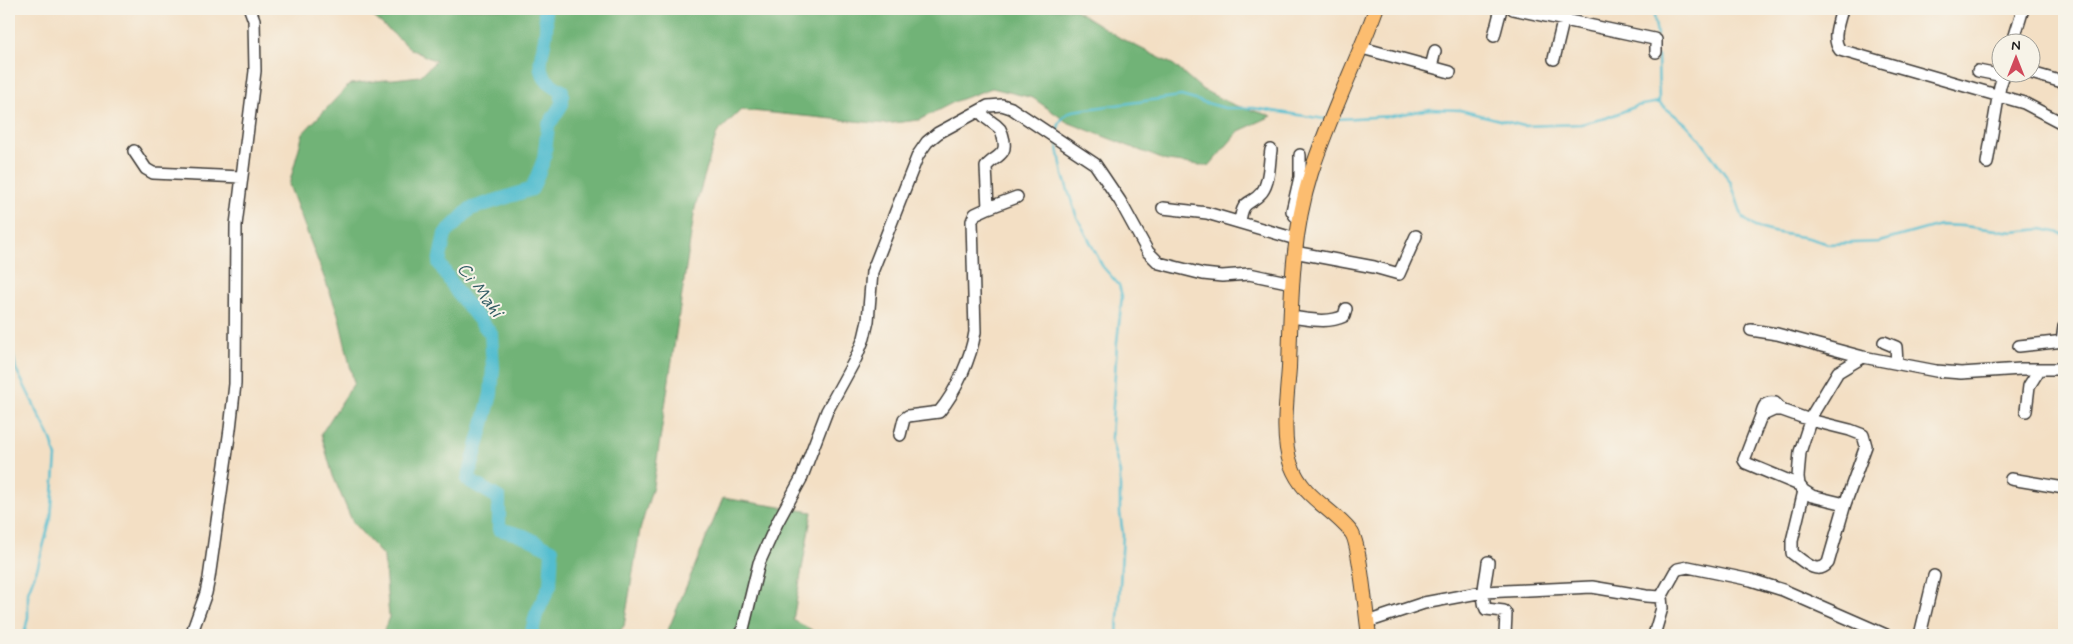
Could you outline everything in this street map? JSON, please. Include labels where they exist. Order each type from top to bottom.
[{"type":"main road","points":[[1368,628],[1357,547],[1352,532],[1307,492],[1291,465],[1287,444],[1286,420],[1292,284],[1295,246],[1300,218],[1310,174],[1376,9]]},
{"type":"street","points":[[191,635],[209,578],[235,384],[236,224],[255,71],[254,20],[250,9]]},
{"type":"street","points":[[1494,36],[1501,9]]},
{"type":"street","points":[[1513,9],[1565,14],[1654,39],[1656,40],[1656,52]]},
{"type":"street","points":[[1842,9],[1835,39],[1836,45],[1840,50],[2024,103],[2064,124]]},
{"type":"street","points":[[2017,32],[2023,9]]},
{"type":"street","points":[[1554,60],[1565,14]]},
{"type":"street","points":[[1362,48],[1450,72]]},
{"type":"street","points":[[1431,67],[1435,51]]},
{"type":"street","points":[[1978,71],[1990,72]]},
{"type":"street","points":[[2040,75],[2059,80]]},
{"type":"street","points":[[1987,163],[2002,82]]},
{"type":"street","points":[[740,635],[759,563],[777,522],[801,479],[827,411],[856,358],[864,338],[868,321],[872,272],[918,155],[927,142],[938,133],[988,106],[995,105],[1011,108],[1044,131],[1089,158],[1103,174],[1148,252],[1159,263],[1203,274],[1222,276],[1249,274],[1292,284]]},
{"type":"street","points":[[980,110],[984,118],[1000,130],[1005,146],[1002,154],[990,161],[986,167],[988,208]]},
{"type":"street","points":[[1240,222],[1245,204],[1262,191],[1265,185],[1271,150]]},
{"type":"street","points":[[134,151],[146,169],[153,173],[241,177]]},
{"type":"street","points":[[1300,155],[1300,177],[1292,212],[1300,218]]},
{"type":"street","points":[[900,435],[904,419],[908,416],[939,412],[945,405],[967,362],[975,332],[972,221],[975,214],[1017,197]]},
{"type":"street","points":[[1163,208],[1207,213],[1240,222],[1295,246],[1399,274],[1416,236]]},
{"type":"street","points":[[1291,318],[1328,321],[1344,316],[1346,309]]},
{"type":"street","points":[[2019,346],[2063,341],[2064,327]]},
{"type":"street","points":[[1751,330],[1777,334],[1863,357],[1948,372],[2064,369]]},
{"type":"street","points":[[1884,342],[1896,346],[1897,363]]},
{"type":"street","points":[[1839,351],[1838,372],[1810,420],[1800,452],[1798,477],[1802,488],[1791,548],[1792,553],[1812,567],[1824,568],[1828,563],[1845,504],[1866,446],[1863,435],[1810,420],[1782,410],[1775,403],[1767,403],[1764,405],[1744,460],[1746,463],[1802,488],[1812,496],[1845,504]]},
{"type":"street","points":[[1838,372],[1863,357]]},
{"type":"street","points":[[2021,369],[2029,386]]},
{"type":"street","points":[[2026,411],[2029,386],[2039,370]]},
{"type":"street","points":[[2011,479],[2064,488]]},
{"type":"street","points":[[1488,562],[1487,582],[1483,592],[1486,609],[1504,611],[1506,614],[1505,635]]},
{"type":"street","points":[[1654,635],[1662,608],[1661,597],[1674,572],[1688,567],[1751,580],[1783,590],[1886,635]]},
{"type":"street","points":[[1920,635],[1934,576]]},
{"type":"street","points":[[1368,628],[1424,603],[1483,592],[1592,587],[1661,597]]},
{"type":"green space","points":[[361,9],[1074,9],[1120,38],[1174,65],[1203,90],[1234,105],[1272,116],[1239,131],[1209,166],[1167,161],[1067,122],[1033,98],[992,88],[956,101],[919,120],[885,124],[741,110],[717,133],[695,208],[653,486],[640,530],[624,626],[616,635],[382,635],[389,617],[384,557],[353,523],[333,476],[321,434],[354,383],[338,314],[289,185],[303,133],[350,84],[420,76],[436,61],[412,50],[375,18]]},
{"type":"green space","points":[[723,498],[812,512],[793,620],[812,630],[813,635],[666,635]]},
{"type":"waterway","name":"Ci Mahi","points":[[531,635],[536,615],[550,585],[552,550],[524,536],[499,529],[499,498],[468,480],[491,394],[493,368],[491,334],[457,292],[439,263],[445,234],[470,209],[532,189],[544,159],[548,126],[562,104],[562,91],[551,84],[541,71],[540,64],[546,26],[544,9]]},
{"type":"waterway","points":[[1653,9],[1657,35]]},
{"type":"waterway","points":[[1658,56],[1659,103],[1685,123],[1699,138],[1731,183],[1743,218],[1755,227],[1829,244],[1879,242],[1940,225],[2013,232],[2042,229],[2064,234]]},
{"type":"waterway","points":[[1057,134],[1058,126],[1066,115],[1072,111],[1181,96],[1225,108],[1253,108],[1325,119]]},
{"type":"waterway","points":[[1337,119],[1392,116],[1430,109],[1460,110],[1524,126],[1581,124],[1606,118],[1637,106],[1659,102]]},
{"type":"waterway","points":[[1057,142],[1063,175],[1076,215],[1103,267],[1119,285],[1122,296],[1111,438],[1120,473],[1120,513],[1123,535],[1117,635]]},
{"type":"waterway","points":[[9,333],[16,369],[51,439],[56,457],[51,517],[38,566],[28,592],[28,617],[24,635]]}]
